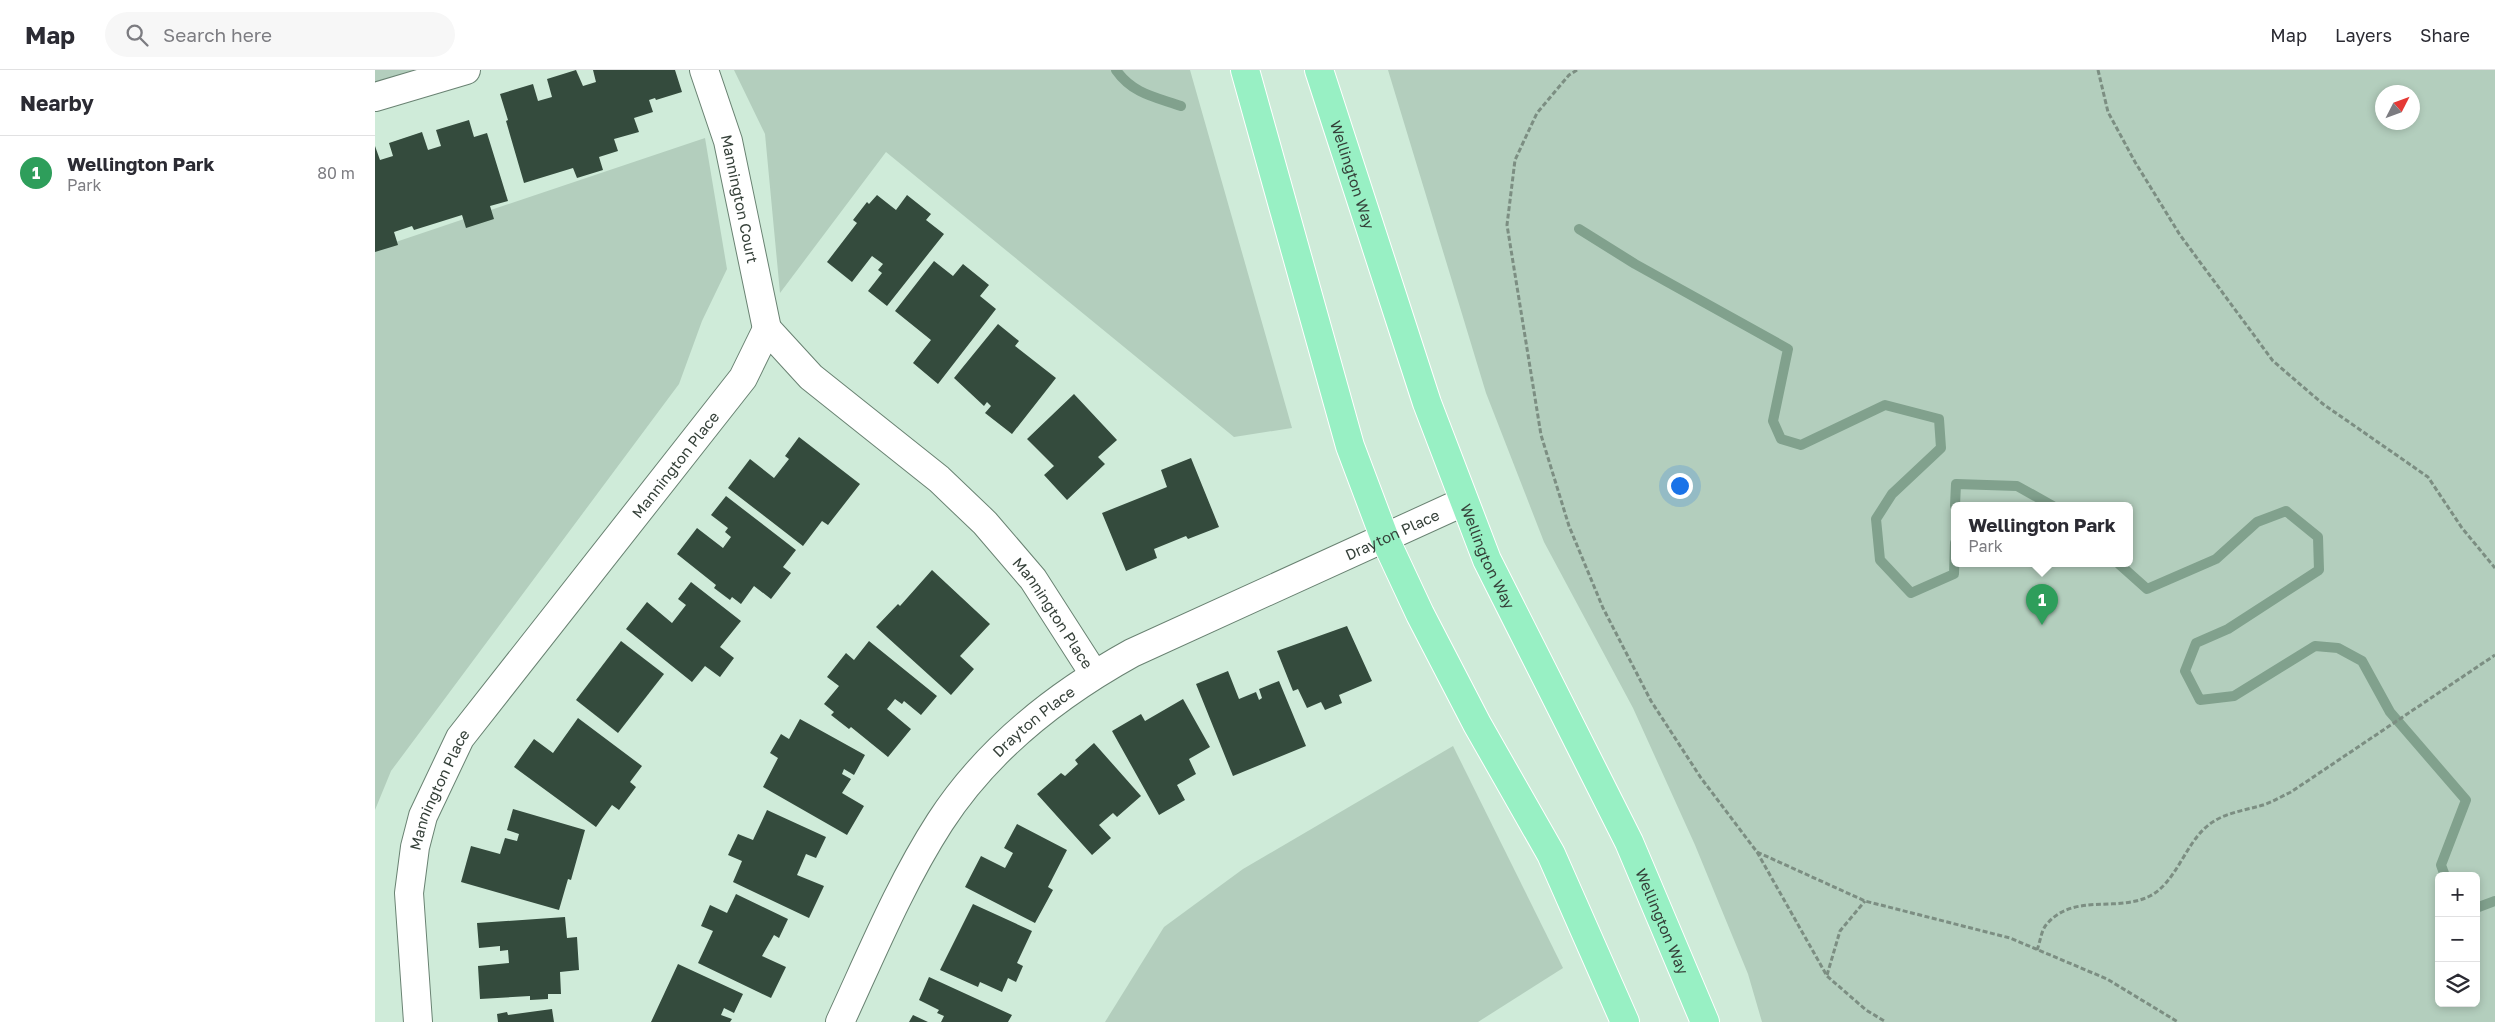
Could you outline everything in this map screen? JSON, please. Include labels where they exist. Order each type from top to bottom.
[{"type":"main road","points":[[1245,70],[1350,446],[1385,539],[1420,614],[1477,724],[1551,854],[1625,1022]]},
{"type":"main road","name":"Wellington Way","points":[[1319,70],[1427,403],[1463,502],[1487,560],[1629,842],[1705,1022]]},
{"type":"street","points":[[375,97],[467,70]]},
{"type":"street","name":"Mannington Court","points":[[704,70],[728,141],[767,329]]},
{"type":"street","name":"Mannington Place","points":[[418,1022],[409,893],[423,816],[447,762],[461,738],[743,378],[767,329],[811,376],[939,479],[985,522],[1033,579],[1094,674]]},
{"type":"street","name":"Drayton Place","points":[[840,1022],[910,874],[940,822],[955,800],[990,758],[1035,716],[1094,674],[1132,653],[1463,502]]},
{"type":"path","points":[[1577,70],[1569,75],[1537,113],[1515,160],[1507,225],[1541,435],[1569,526],[1612,625],[1651,702],[1701,778],[1757,852],[1827,976],[1866,1010],[1885,1022]]},
{"type":"path","points":[[2098,70],[2108,112],[2135,162],[2180,235],[2273,361],[2323,404],[2428,477],[2462,528],[2495,568]]},
{"type":"path","points":[[2037,950],[2045,926],[2058,915],[2073,906],[2130,901],[2150,896],[2169,879],[2191,843],[2219,817],[2266,804],[2291,792],[2495,655]]},
{"type":"path","points":[[1757,852],[1865,901],[2010,938],[2107,979],[2178,1022]]},
{"type":"path","points":[[1827,976],[1840,931],[1865,901]]},
{"type":"green space","points":[[375,70],[423,70],[375,83]]},
{"type":"green space","points":[[734,70],[1190,70],[1292,428],[1234,437],[886,152],[780,293],[765,134]]},
{"type":"green space","points":[[1388,70],[2495,70],[2495,1022],[1762,1022],[1748,974],[1695,845],[1633,708],[1544,542],[1486,393]]},
{"type":"green space","points":[[705,138],[727,269],[702,321],[679,384],[391,771],[375,810],[375,249]]},
{"type":"green space","points":[[1453,746],[1563,968],[1478,1022],[1105,1022],[1164,927],[1243,869]]},
{"type":"building","points":[[576,70],[583,86],[596,82],[593,70],[675,70],[682,92],[656,100],[655,98],[649,100],[653,112],[634,118],[639,132],[614,139],[618,151],[599,157],[603,170],[577,178],[573,168],[524,183],[500,94],[533,84],[538,101],[552,97],[547,79]]},
{"type":"building","points":[[469,120],[474,137],[487,133],[508,201],[490,206],[494,219],[466,228],[462,215],[414,230],[412,226],[394,232],[398,245],[375,252],[375,146],[380,160],[393,156],[389,143],[422,132],[428,150],[441,146],[436,130]]},
{"type":"building","points":[[877,195],[896,210],[907,195],[931,214],[926,220],[944,234],[887,306],[868,291],[882,273],[878,270],[883,264],[872,256],[852,282],[827,262],[857,223],[853,220],[867,202],[869,204]]},
{"type":"building","points":[[934,261],[953,276],[963,264],[989,285],[980,296],[996,309],[938,384],[913,363],[931,340],[895,311]]},
{"type":"building","points":[[998,324],[1019,341],[1015,346],[1056,378],[1012,434],[985,413],[991,406],[987,402],[984,406],[954,378]]},
{"type":"building","points":[[1074,394],[1117,440],[1098,457],[1105,464],[1067,500],[1044,475],[1054,466],[1027,439]]},
{"type":"building","points":[[799,437],[860,484],[828,525],[822,521],[803,546],[728,488],[750,459],[774,478],[789,459],[785,456]]},
{"type":"building","points":[[1191,458],[1219,527],[1188,539],[1186,536],[1154,549],[1157,558],[1126,571],[1102,513],[1167,487],[1161,470]]},
{"type":"building","points":[[726,496],[796,550],[783,567],[791,573],[771,599],[754,586],[741,604],[732,597],[730,600],[714,588],[716,585],[677,554],[697,528],[723,548],[731,537],[725,532],[728,528],[711,515]]},
{"type":"building","points":[[932,570],[990,624],[960,656],[974,669],[951,695],[876,627],[898,604],[900,606]]},
{"type":"building","points":[[691,582],[741,621],[720,647],[734,658],[720,677],[705,666],[692,682],[626,629],[647,602],[672,623],[686,605],[678,599]]},
{"type":"building","points":[[1347,626],[1372,681],[1339,695],[1342,703],[1325,710],[1321,702],[1307,708],[1298,689],[1293,691],[1277,651]]},
{"type":"building","points":[[621,641],[664,674],[618,733],[576,700]]},
{"type":"building","points":[[869,641],[937,696],[921,715],[904,701],[902,704],[895,699],[887,709],[911,729],[888,757],[851,727],[849,729],[831,715],[834,712],[824,704],[839,686],[827,677],[846,653],[854,660]]},
{"type":"building","points":[[1228,671],[1239,699],[1256,692],[1259,700],[1262,698],[1259,689],[1279,681],[1306,746],[1233,776],[1196,684]]},
{"type":"building","points":[[1183,699],[1210,747],[1189,759],[1196,774],[1177,785],[1185,800],[1159,815],[1112,731],[1141,714],[1145,721]]},
{"type":"building","points":[[578,718],[642,766],[630,782],[636,787],[619,810],[612,805],[596,827],[514,767],[534,739],[553,753]]},
{"type":"building","points":[[800,719],[865,755],[854,775],[844,769],[842,774],[851,779],[842,793],[864,806],[847,835],[763,787],[778,758],[770,753],[781,734],[789,739]]},
{"type":"building","points":[[1094,743],[1141,796],[1117,817],[1113,813],[1099,825],[1111,838],[1092,855],[1037,794],[1061,773],[1065,776],[1078,764],[1075,760]]},
{"type":"building","points":[[513,809],[585,830],[571,880],[568,879],[559,910],[461,882],[471,846],[500,854],[505,838],[517,841],[519,834],[507,830]]},
{"type":"building","points":[[767,810],[826,837],[816,858],[806,854],[797,875],[824,886],[809,918],[733,882],[742,861],[728,855],[738,834],[753,840]]},
{"type":"building","points":[[1017,824],[1067,850],[1048,887],[1053,890],[1035,923],[965,887],[981,856],[1005,868],[1013,853],[1004,848]]},
{"type":"building","points":[[736,894],[788,919],[779,938],[774,935],[762,956],[786,967],[771,998],[698,963],[713,931],[701,926],[710,905],[727,913]]},
{"type":"building","points":[[973,904],[1032,931],[1017,963],[1023,966],[1016,982],[1008,978],[1002,992],[980,982],[978,987],[940,970]]},
{"type":"building","points":[[565,917],[567,938],[577,937],[579,970],[560,972],[561,994],[548,994],[548,999],[530,1000],[530,996],[480,999],[478,966],[509,963],[508,950],[500,951],[500,946],[479,948],[477,923]]},
{"type":"building","points":[[678,964],[743,994],[734,1013],[724,1008],[721,1015],[732,1019],[730,1022],[651,1022]]},
{"type":"building","points":[[929,977],[1012,1015],[1008,1022],[941,1022],[944,1016],[937,1013],[939,1010],[919,1000]]},
{"type":"building","points":[[552,1009],[554,1022],[498,1022],[497,1014],[507,1012],[508,1015]]},
{"type":"building","points":[[913,1015],[928,1022],[909,1022]]},
{"type":"waterway","points":[[1116,70],[1137,90],[1181,106]]},
{"type":"waterway","points":[[1579,229],[1635,264],[1788,349],[1773,421],[1781,439],[1801,445],[1885,405],[1939,419],[1941,448],[1892,494],[1876,519],[1880,560],[1911,593],[1954,574],[1954,567]]},
{"type":"waterway","points":[[1955,502],[1956,484],[2017,486],[2046,502]]},
{"type":"waterway","points":[[2122,567],[2147,589],[2216,559],[2257,522],[2286,511],[2318,537],[2319,570],[2228,629],[2196,643],[2185,671],[2200,700],[2234,696],[2315,646],[2338,648],[2362,661],[2390,712],[2466,800],[2441,865],[2444,872]]},
{"type":"waterway","points":[[2480,907],[2495,901]]},
{"type":"place","name":"Wellington Park","points":[[2042,625]]}]
